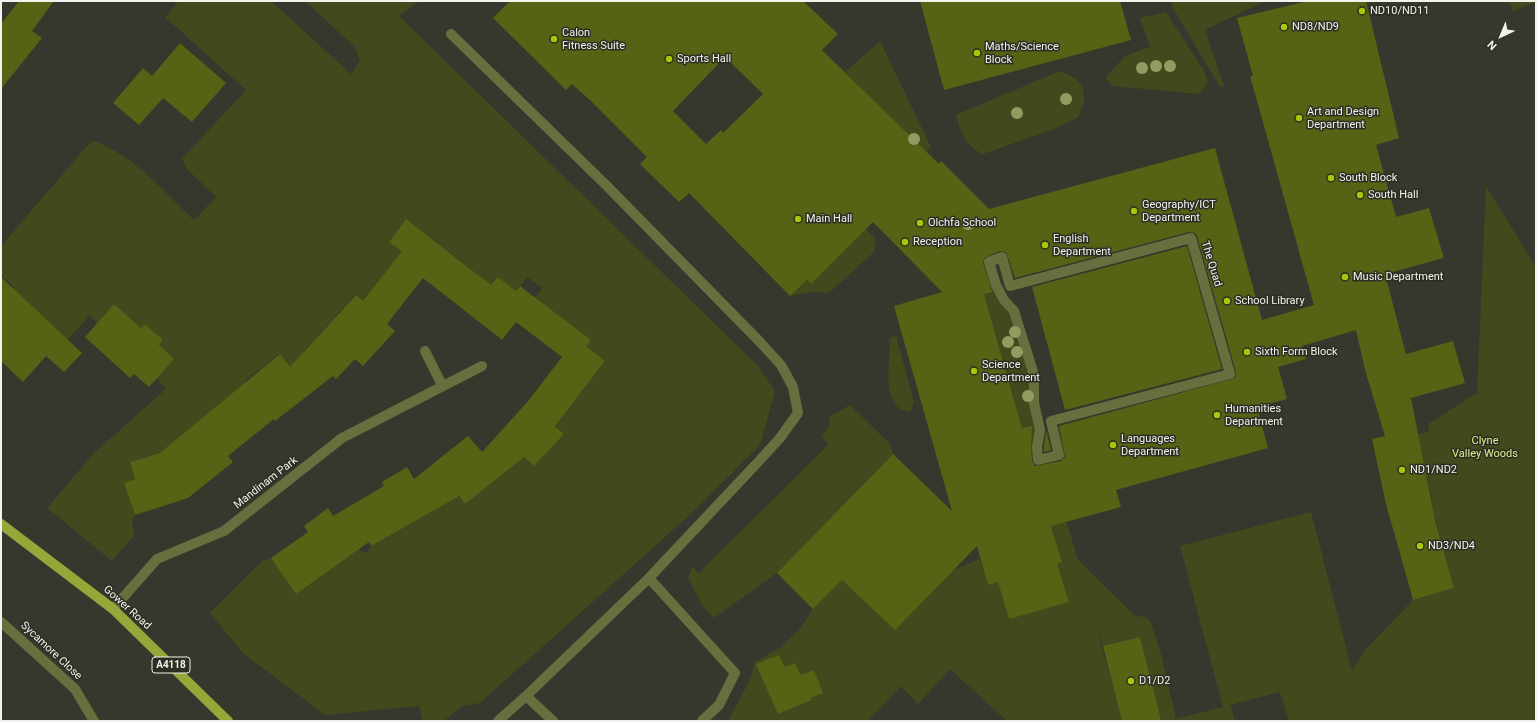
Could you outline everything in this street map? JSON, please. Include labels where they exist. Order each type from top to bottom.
[{"type":"main road","name":"Gower Road","points":[[1,524],[113,609],[228,721]]},
{"type":"street","points":[[451,34],[602,181],[760,342],[781,366],[793,387],[798,413],[780,438],[649,578],[498,721]]},
{"type":"street","name":"The Quad","points":[[1191,238],[1230,374],[1051,421],[1059,455],[1038,460],[1037,447],[1040,430],[1034,404],[1034,375],[1014,311],[1004,300],[996,285],[989,262],[1002,257],[1010,286],[1191,238]]},
{"type":"street","points":[[425,351],[442,386]]},
{"type":"street","name":"Mandinam Park","points":[[113,609],[157,559],[224,531],[342,438],[482,366]]},
{"type":"street","points":[[649,578],[735,672],[719,705],[702,721]]},
{"type":"street","name":"Sycamore Close","points":[[1,622],[75,689],[94,721]]},
{"type":"street","points":[[526,696],[553,721]]},
{"type":"green space","points":[[179,1],[271,1],[351,74],[360,60],[355,47],[305,1],[419,1],[399,16],[757,365],[775,391],[760,445],[694,511],[480,703],[462,706],[444,721],[423,721],[419,706],[325,715],[243,653],[210,613],[262,561],[271,558],[296,594],[358,550],[367,553],[371,546],[432,511],[454,490],[465,504],[500,476],[483,453],[521,454],[534,466],[564,434],[534,406],[572,404],[605,361],[586,346],[591,340],[555,313],[527,308],[542,288],[527,277],[516,291],[498,277],[489,288],[469,267],[406,219],[389,241],[402,251],[377,283],[395,297],[379,316],[355,295],[305,350],[291,369],[279,354],[245,381],[266,409],[192,460],[154,454],[130,462],[135,479],[124,483],[135,515],[132,522],[134,536],[112,561],[47,508],[94,453],[166,389],[157,378],[174,359],[159,345],[163,340],[145,324],[141,328],[114,304],[97,323],[90,315],[67,340],[5,297],[14,287],[1,275],[1,246],[87,146],[94,141],[123,156],[148,175],[194,220],[216,197],[187,169],[182,159],[246,90],[165,17]]},
{"type":"green space","points":[[1171,1],[1265,1],[1205,30],[1224,86],[1220,87],[1173,8]]},
{"type":"green space","points":[[1509,1],[1536,1],[1536,2],[1513,11]]},
{"type":"green space","points":[[1166,12],[1204,71],[1208,83],[1199,94],[1113,86],[1105,78],[1125,56],[1150,47],[1140,18]]},
{"type":"green space","points":[[880,41],[931,147],[916,160],[905,131],[845,72]]},
{"type":"green space","points":[[1060,71],[1073,77],[1083,86],[1084,102],[1078,117],[1057,128],[983,154],[968,143],[962,133],[956,115]]},
{"type":"green space","name":"Clyne Valley Woods","points":[[1486,186],[1536,267],[1536,721],[1289,721],[1280,692],[1230,705],[1235,721],[1156,721],[1152,684],[1140,637],[1103,646],[1096,626],[1123,721],[1007,721],[950,669],[918,704],[901,686],[868,721],[728,721],[750,680],[755,662],[781,647],[799,630],[813,609],[842,580],[953,570],[980,559],[988,585],[998,582],[1009,618],[1068,602],[1057,564],[1062,562],[1038,480],[1053,477],[1078,560],[1134,615],[1148,618],[1157,640],[1175,713],[1175,719],[1223,707],[1180,546],[1311,512],[1352,671],[1366,649],[1413,600],[1454,588],[1435,517],[1393,528],[1387,510],[1432,501],[1418,434],[1429,432],[1428,424],[1477,393]]},
{"type":"green space","points":[[866,229],[876,239],[874,252],[829,293],[811,292],[790,296],[807,280],[811,284]]},
{"type":"green space","points":[[989,262],[1014,311],[1034,375],[1038,460],[1031,459],[976,265]]},
{"type":"green space","points":[[896,335],[914,402],[910,412],[899,408],[890,394],[888,375],[890,347],[889,339]]},
{"type":"green space","points":[[850,405],[890,444],[893,454],[777,573],[714,618],[702,605],[688,578],[692,567],[699,573],[828,445],[822,437],[830,425],[829,417]]},
{"type":"building","points":[[19,1],[54,1],[32,31],[42,38],[1,89],[1,24]]},
{"type":"building","points":[[510,1],[803,1],[838,34],[822,50],[939,164],[941,161],[989,209],[1215,148],[1262,320],[1314,305],[1250,76],[1253,76],[1237,18],[1308,1],[1366,1],[1399,138],[1376,145],[1396,217],[1429,208],[1444,258],[1385,274],[1406,354],[1453,341],[1465,383],[1411,398],[1435,520],[1454,588],[1413,600],[1385,500],[1372,439],[1385,436],[1365,370],[1356,330],[1302,346],[1306,359],[1278,367],[1287,399],[1257,407],[1268,448],[1116,490],[1121,507],[1051,526],[1062,562],[1057,564],[1069,602],[1009,619],[998,582],[988,585],[977,546],[895,630],[842,580],[813,609],[777,573],[893,454],[952,511],[894,306],[942,292],[873,222],[811,284],[807,280],[790,296],[689,193],[679,202],[640,164],[647,157],[592,102],[572,84],[566,90],[493,18]],"holes":[[[725,57],[763,94],[723,133],[721,130],[706,144],[673,111]],[[1189,232],[1195,233],[1197,236],[1236,372],[1235,378],[1059,426],[1065,457],[1061,461],[1035,466],[1032,461],[1031,448],[1032,426],[1022,428],[984,294],[992,292],[983,264],[984,258],[1000,251],[1006,252],[1015,278]]]},
{"type":"building","name":"Maths/Science Block","points":[[920,1],[1120,1],[1131,40],[944,90]]},
{"type":"building","points":[[180,43],[226,83],[192,122],[163,98],[139,125],[113,103],[143,68],[152,76]]},
{"type":"building","points":[[406,219],[491,285],[498,277],[516,291],[520,286],[591,340],[586,346],[605,361],[555,426],[564,434],[534,466],[524,457],[465,504],[459,496],[371,546],[369,542],[296,594],[271,558],[308,532],[304,526],[328,508],[333,516],[384,486],[382,482],[407,467],[414,479],[468,436],[482,452],[529,400],[562,357],[516,322],[502,340],[423,278],[387,324],[395,331],[363,366],[355,359],[336,379],[333,376],[275,421],[274,419],[228,456],[233,462],[188,498],[135,515],[124,483],[135,479],[130,462],[160,453],[280,354],[290,367],[356,295],[363,301],[402,251],[389,242]]},
{"type":"building","points":[[1187,246],[1222,369],[1065,410],[1032,287]]},
{"type":"building","points":[[1,277],[82,353],[64,372],[46,356],[23,382],[1,361]]},
{"type":"building","points":[[114,304],[141,328],[145,324],[163,340],[159,345],[174,359],[149,387],[134,374],[130,378],[85,337]]},
{"type":"building","points":[[1046,430],[1051,450],[1044,452],[1044,447]]},
{"type":"building","name":"D1/D2","points":[[1140,637],[1161,721],[1122,721],[1103,646]]},
{"type":"building","points":[[779,655],[785,667],[795,663],[801,675],[814,670],[823,693],[810,698],[811,700],[778,714],[756,664]]},
{"type":"place","name":"ND10/ND11","points":[[1362,11]]},
{"type":"place","name":"ND8/ND9","points":[[1284,27]]},
{"type":"place","name":"Calon Fitness Suite","points":[[554,39]]},
{"type":"place","name":"Maths/Science Block","points":[[977,53]]},
{"type":"place","name":"Sports Hall","points":[[669,59]]},
{"type":"place","name":"Art and Design Department","points":[[1299,118]]},
{"type":"place","name":"South Block","points":[[1331,178]]},
{"type":"place","name":"South Hall","points":[[1360,195]]},
{"type":"place","name":"Geography/ICT Department","points":[[1134,211]]},
{"type":"place","name":"Main Hall","points":[[798,219]]},
{"type":"place","name":"Olchfa School","points":[[920,223]]},
{"type":"place","name":"Reception","points":[[905,242]]},
{"type":"place","name":"English Department","points":[[1045,245]]},
{"type":"place","name":"Music Department","points":[[1345,277]]},
{"type":"place","name":"School Library","points":[[1227,301]]},
{"type":"place","name":"Sixth Form Block","points":[[1247,352]]},
{"type":"place","name":"Science Department","points":[[974,371]]},
{"type":"place","name":"Humanities Department","points":[[1217,415]]},
{"type":"place","name":"Languages Department","points":[[1113,445]]},
{"type":"place","name":"ND1/ND2","points":[[1402,470]]},
{"type":"place","name":"ND3/ND4","points":[[1420,546]]},
{"type":"place","name":"D1/D2","points":[[1131,681]]}]
